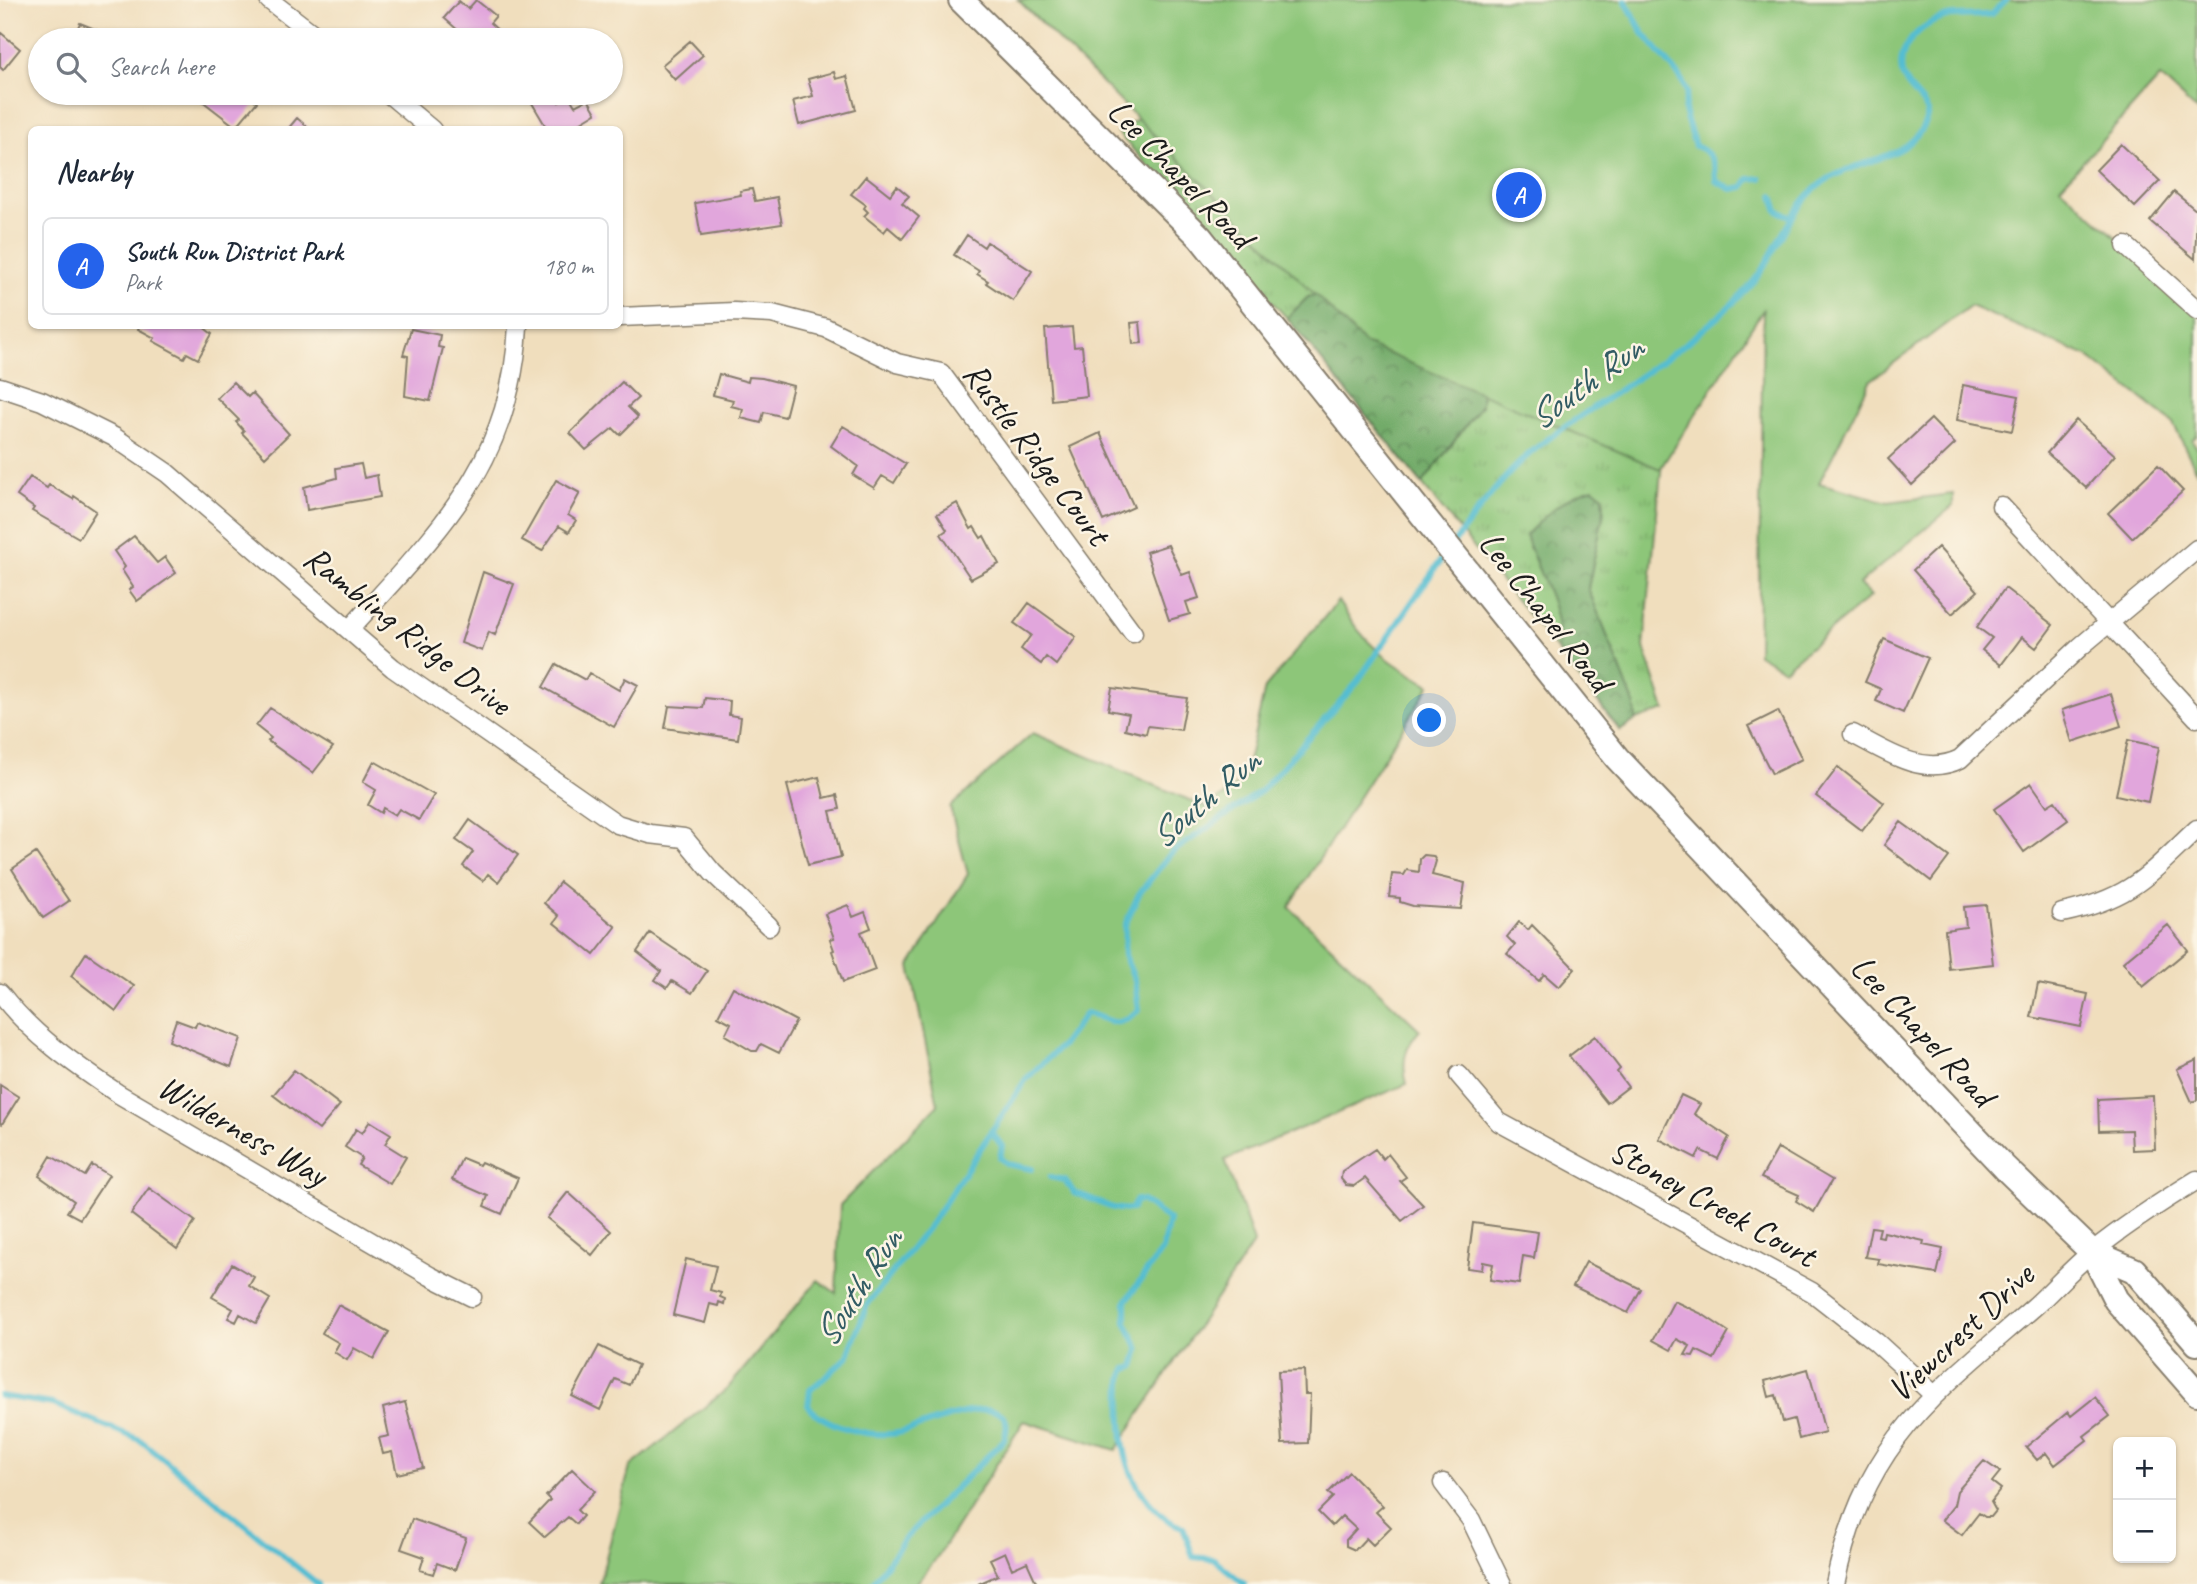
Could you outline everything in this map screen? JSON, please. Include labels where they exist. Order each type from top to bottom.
[{"type":"main road","name":"Lee Chapel Road","points":[[961,0],[1199,237],[1617,758],[2005,1168],[2092,1252],[2116,1300],[2197,1393]]},
{"type":"main road","name":"Lee Chapel Road","points":[[2092,1252],[2134,1270],[2197,1343]]},
{"type":"street","points":[[269,0],[305,28]]},
{"type":"street","points":[[402,105],[427,126]]},
{"type":"street","points":[[2126,246],[2197,310]]},
{"type":"street","name":"Rustle Ridge Court","points":[[623,317],[734,312],[772,314],[826,328],[897,363],[941,373],[1133,633]]},
{"type":"street","points":[[349,630],[464,497],[486,460],[510,393],[518,329]]},
{"type":"street","name":"Rambling Ridge Drive","points":[[0,387],[42,401],[114,438],[167,473],[393,668],[617,824],[640,832],[684,838],[713,873],[769,926]]},
{"type":"street","points":[[2001,506],[2197,718]]},
{"type":"street","points":[[1853,734],[1916,764],[1943,768],[1960,760],[2110,623],[2197,549]]},
{"type":"street","points":[[2062,913],[2099,905],[2120,896],[2197,829]]},
{"type":"street","name":"Wilderness Way","points":[[0,993],[40,1037],[73,1064],[117,1093],[430,1276],[472,1297]]},
{"type":"street","name":"Stoney Creek Court","points":[[1458,1075],[1499,1122],[1812,1292],[1876,1342],[1933,1394]]},
{"type":"street","name":"Viewcrest Drive","points":[[1835,1584],[1855,1512],[1875,1471],[1896,1436],[1933,1394],[2092,1252],[2197,1180]]},
{"type":"street","points":[[1443,1483],[1471,1520],[1502,1584]]},
{"type":"green space","points":[[1018,0],[2197,0],[2197,111],[2160,77],[2060,187],[2197,310],[2197,434],[2192,440],[2197,448],[2197,472],[2173,423],[2087,356],[1970,306],[1870,381],[1819,483],[1888,502],[1953,494],[1953,506],[1859,584],[1871,596],[1784,669],[1758,654],[1763,310],[1660,469],[1365,344]]},
{"type":"green space","points":[[1166,114],[1663,451],[1644,647],[1665,710],[1636,720],[1635,706],[1588,588],[1604,511],[1603,496],[1529,547],[1547,584],[1555,610],[1558,651],[1422,484],[1481,406],[1308,297],[1287,318],[1117,132],[1138,119]]},
{"type":"green space","points":[[1327,292],[1482,387],[1481,405],[1422,484],[1287,318],[1308,297]]},
{"type":"green space","points":[[1593,488],[1603,496],[1604,511],[1588,588],[1635,706],[1636,720],[1620,731],[1558,651],[1559,635],[1553,605],[1526,535],[1565,501]]},
{"type":"green space","points":[[1338,601],[1357,629],[1377,650],[1430,685],[1289,907],[1420,1030],[1406,1055],[1404,1069],[1407,1084],[1225,1160],[1254,1242],[1116,1450],[1024,1421],[936,1559],[916,1584],[599,1584],[630,1467],[727,1389],[818,1280],[836,1293],[840,1205],[938,1105],[910,966],[968,874],[950,807],[1033,733],[1208,808],[1244,779],[1265,688]]},
{"type":"building","points":[[476,0],[496,16],[490,23],[496,28],[455,28],[444,18],[459,1],[468,9]]},
{"type":"building","points":[[80,23],[92,28],[78,28]]},
{"type":"building","points":[[0,32],[20,49],[3,70],[0,67]]},
{"type":"building","points":[[690,41],[703,55],[675,80],[662,65]]},
{"type":"building","points":[[834,72],[836,79],[847,76],[856,110],[799,125],[793,101],[813,96],[808,79]]},
{"type":"building","points":[[208,105],[254,105],[235,126]]},
{"type":"building","points":[[533,105],[591,105],[596,113],[575,126],[546,126]]},
{"type":"building","points":[[297,118],[306,126],[290,126]]},
{"type":"building","points":[[2121,144],[2160,181],[2135,207],[2096,170]]},
{"type":"building","points":[[866,176],[890,195],[897,186],[909,196],[902,203],[919,217],[902,239],[888,227],[884,232],[864,216],[868,212],[864,208],[866,205],[851,194]]},
{"type":"building","points":[[752,189],[755,201],[777,197],[782,224],[701,236],[695,203],[741,195],[740,191]]},
{"type":"building","points":[[2174,192],[2197,211],[2195,259],[2150,221]]},
{"type":"building","points":[[967,235],[984,247],[987,242],[1032,271],[1013,301],[986,283],[988,281],[977,274],[979,271],[954,255]]},
{"type":"building","points":[[1140,322],[1142,343],[1133,344],[1131,323]]},
{"type":"building","points":[[1072,327],[1074,347],[1082,346],[1087,396],[1051,400],[1045,329]]},
{"type":"building","points":[[138,329],[206,329],[212,334],[198,359],[187,353],[184,358],[153,341],[155,338]]},
{"type":"building","points":[[411,329],[440,335],[438,347],[443,348],[430,401],[405,396],[408,356],[403,355]]},
{"type":"building","points":[[719,374],[748,382],[749,377],[762,378],[793,386],[785,417],[764,412],[761,423],[741,418],[743,409],[731,406],[733,400],[713,395]]},
{"type":"building","points":[[233,382],[248,397],[252,393],[289,434],[265,457],[242,433],[244,431],[236,422],[239,420],[217,398]]},
{"type":"building","points":[[622,382],[638,398],[628,407],[638,417],[620,435],[613,428],[586,450],[570,433]]},
{"type":"building","points":[[1963,385],[2019,396],[2012,431],[1957,420]]},
{"type":"building","points":[[1931,419],[1955,444],[1912,485],[1888,459]]},
{"type":"building","points":[[2076,420],[2115,455],[2086,488],[2047,453]]},
{"type":"building","points":[[843,426],[906,464],[894,483],[882,476],[874,488],[853,475],[858,466],[831,446]]},
{"type":"building","points":[[1100,433],[1134,507],[1103,521],[1070,447]]},
{"type":"building","points":[[361,464],[364,478],[377,475],[380,497],[307,510],[304,487],[337,478],[336,468]]},
{"type":"building","points":[[2158,465],[2183,491],[2132,538],[2108,513]]},
{"type":"building","points":[[30,477],[47,488],[49,485],[73,499],[74,496],[96,511],[79,538],[32,511],[34,508],[17,496]]},
{"type":"building","points":[[556,480],[580,493],[568,515],[576,520],[569,532],[559,526],[542,551],[522,540]]},
{"type":"building","points":[[957,503],[971,529],[974,527],[981,538],[984,536],[999,564],[971,579],[941,534],[947,530],[937,514]]},
{"type":"building","points":[[134,536],[157,563],[165,557],[176,573],[137,601],[129,590],[133,587],[122,570],[125,567],[114,551]]},
{"type":"building","points":[[1168,545],[1182,575],[1190,572],[1199,598],[1186,602],[1190,614],[1169,620],[1146,552]]},
{"type":"building","points":[[1938,547],[1978,591],[1952,614],[1913,570]]},
{"type":"building","points":[[483,572],[514,584],[495,635],[489,632],[482,651],[461,643]]},
{"type":"building","points":[[2005,588],[2053,625],[2036,648],[2022,637],[2001,665],[1982,650],[1992,638],[1977,627]]},
{"type":"building","points":[[1029,603],[1076,637],[1056,665],[1046,657],[1041,664],[1021,649],[1031,635],[1014,623]]},
{"type":"building","points":[[1884,639],[1928,658],[1903,713],[1876,701],[1881,689],[1865,682]]},
{"type":"building","points":[[556,664],[585,680],[589,673],[619,690],[625,678],[638,685],[614,727],[543,687]]},
{"type":"building","points":[[1112,688],[1187,698],[1181,730],[1148,726],[1146,734],[1125,729],[1129,714],[1108,710]]},
{"type":"building","points":[[2111,694],[2121,726],[2072,742],[2062,710]]},
{"type":"building","points":[[705,698],[730,701],[729,715],[741,717],[738,739],[665,728],[669,706],[703,708]]},
{"type":"building","points":[[270,708],[333,747],[313,773],[268,741],[271,738],[256,726]]},
{"type":"building","points":[[1778,711],[1802,759],[1772,774],[1748,726]]},
{"type":"building","points":[[2128,740],[2159,747],[2148,802],[2116,795]]},
{"type":"building","points":[[374,761],[434,795],[419,820],[399,809],[395,815],[383,808],[381,813],[368,805],[376,790],[363,782]]},
{"type":"building","points":[[1838,767],[1884,803],[1862,831],[1816,796]]},
{"type":"building","points":[[819,777],[824,798],[837,795],[840,809],[830,811],[841,857],[808,865],[787,785]]},
{"type":"building","points":[[2031,783],[2047,806],[2055,801],[2068,820],[2024,852],[1994,809]]},
{"type":"building","points":[[470,820],[518,855],[498,882],[488,874],[483,881],[463,866],[473,852],[456,840]]},
{"type":"building","points":[[1901,822],[1949,857],[1931,881],[1884,845]]},
{"type":"building","points":[[36,853],[69,901],[43,918],[12,869]]},
{"type":"building","points":[[1424,855],[1433,856],[1436,861],[1432,875],[1465,883],[1461,909],[1413,906],[1400,902],[1400,898],[1389,897],[1392,874],[1404,875],[1407,870],[1419,872],[1420,859]]},
{"type":"building","points":[[560,882],[616,927],[594,955],[554,923],[559,916],[544,903]]},
{"type":"building","points":[[848,905],[853,917],[865,912],[871,928],[861,932],[875,970],[843,982],[832,951],[834,950],[830,939],[834,938],[825,914]]},
{"type":"building","points":[[1986,905],[1993,964],[1949,969],[1945,930],[1966,927],[1964,907]]},
{"type":"building","points":[[1519,922],[1528,930],[1532,925],[1575,969],[1559,987],[1544,974],[1539,981],[1507,954],[1515,945],[1507,937]]},
{"type":"building","points":[[2168,925],[2188,950],[2143,987],[2123,962]]},
{"type":"building","points":[[650,933],[707,971],[692,993],[672,981],[667,988],[655,980],[661,971],[637,952]]},
{"type":"building","points":[[86,953],[134,986],[116,1011],[71,976]]},
{"type":"building","points":[[2038,984],[2088,994],[2081,1027],[2031,1017]]},
{"type":"building","points":[[733,987],[796,1021],[779,1053],[761,1044],[757,1051],[752,1051],[725,1035],[731,1023],[718,1016]]},
{"type":"building","points":[[176,1020],[195,1027],[197,1022],[241,1038],[231,1067],[169,1041]]},
{"type":"building","points":[[1595,1036],[1620,1069],[1617,1072],[1628,1087],[1607,1103],[1569,1056]]},
{"type":"building","points":[[2197,1060],[2197,1100],[2192,1102],[2177,1069]]},
{"type":"building","points":[[294,1070],[340,1105],[319,1130],[273,1095]]},
{"type":"building","points":[[0,1085],[19,1097],[2,1124],[0,1123]]},
{"type":"building","points":[[1681,1095],[1700,1104],[1694,1114],[1729,1137],[1718,1159],[1700,1150],[1696,1158],[1659,1139]]},
{"type":"building","points":[[2153,1096],[2155,1149],[2132,1150],[2131,1130],[2099,1131],[2098,1099]]},
{"type":"building","points":[[370,1121],[391,1134],[385,1144],[406,1157],[390,1184],[358,1165],[362,1158],[345,1147],[356,1129],[362,1133]]},
{"type":"building","points":[[1778,1148],[1832,1180],[1814,1212],[1796,1201],[1799,1195],[1761,1178]]},
{"type":"building","points":[[1375,1149],[1383,1159],[1388,1154],[1406,1177],[1400,1181],[1423,1205],[1402,1221],[1365,1178],[1354,1186],[1346,1185],[1341,1179],[1342,1171]]},
{"type":"building","points":[[51,1156],[85,1176],[92,1165],[109,1175],[80,1219],[67,1212],[74,1201],[39,1176]]},
{"type":"building","points":[[462,1158],[479,1165],[481,1162],[518,1178],[502,1214],[484,1206],[488,1196],[452,1180]]},
{"type":"building","points":[[149,1188],[195,1221],[177,1249],[131,1214]]},
{"type":"building","points":[[568,1192],[611,1231],[592,1255],[547,1218]]},
{"type":"building","points":[[1473,1223],[1538,1232],[1534,1258],[1523,1256],[1519,1284],[1490,1280],[1493,1264],[1483,1262],[1482,1270],[1467,1268]]},
{"type":"building","points":[[1871,1227],[1880,1228],[1878,1236],[1883,1237],[1884,1232],[1924,1241],[1923,1245],[1943,1249],[1937,1274],[1878,1264],[1879,1259],[1865,1257]]},
{"type":"building","points":[[686,1259],[716,1266],[710,1290],[721,1293],[720,1297],[725,1299],[724,1304],[719,1302],[718,1306],[710,1304],[705,1323],[673,1315]]},
{"type":"building","points":[[1586,1262],[1641,1289],[1628,1313],[1573,1286]]},
{"type":"building","points":[[232,1264],[254,1277],[249,1286],[270,1299],[256,1323],[240,1314],[236,1322],[228,1318],[233,1309],[212,1297]]},
{"type":"building","points":[[1674,1301],[1702,1314],[1729,1332],[1714,1359],[1696,1350],[1693,1356],[1685,1355],[1690,1346],[1677,1339],[1671,1350],[1653,1340]]},
{"type":"building","points":[[338,1305],[389,1332],[374,1359],[354,1348],[347,1360],[334,1352],[339,1343],[322,1333]]},
{"type":"building","points":[[599,1346],[638,1365],[629,1385],[615,1379],[600,1410],[572,1396]]},
{"type":"building","points":[[1808,1369],[1825,1432],[1799,1439],[1794,1419],[1783,1422],[1776,1395],[1769,1397],[1765,1381]]},
{"type":"building","points":[[1304,1370],[1305,1394],[1310,1394],[1308,1443],[1282,1444],[1278,1371]]},
{"type":"building","points":[[2095,1397],[2110,1416],[2084,1436],[2087,1440],[2055,1465],[2046,1453],[2037,1460],[2026,1447],[2068,1412],[2071,1416]]},
{"type":"building","points":[[405,1402],[423,1468],[397,1474],[392,1452],[383,1454],[379,1438],[389,1436],[383,1408]]},
{"type":"building","points":[[1984,1461],[2000,1472],[1992,1482],[2001,1489],[1991,1502],[1996,1511],[1991,1517],[1979,1513],[1962,1535],[1942,1520],[1954,1505],[1957,1491]]},
{"type":"building","points":[[572,1469],[595,1491],[577,1510],[583,1516],[576,1524],[568,1517],[545,1537],[529,1522],[550,1500],[546,1496]]},
{"type":"building","points":[[1349,1472],[1383,1506],[1376,1512],[1391,1527],[1373,1545],[1366,1538],[1355,1550],[1346,1546],[1346,1540],[1356,1529],[1342,1516],[1332,1526],[1318,1512],[1333,1497],[1328,1493]]},
{"type":"building","points":[[412,1519],[466,1538],[455,1570],[437,1563],[433,1574],[420,1570],[424,1557],[401,1549]]},
{"type":"building","points":[[1005,1552],[1012,1569],[1027,1562],[1037,1584],[978,1584],[998,1575],[990,1559]]},
{"type":"waterway","points":[[1625,0],[1643,33],[1681,78],[1687,92],[1684,111],[1695,146],[1712,159],[1716,181],[1732,189],[1743,187],[1749,179],[1761,178]]},
{"type":"waterway","name":"South Run","points":[[1452,545],[1494,490],[1531,453],[1675,351],[1747,289],[1767,262],[1793,216],[1814,189],[1842,172],[1888,155],[1913,140],[1922,128],[1928,112],[1902,73],[1904,52],[1916,34],[1944,18],[1992,14],[2006,0]]},
{"type":"waterway","points":[[1773,196],[1778,211],[1792,217]]},
{"type":"waterway","name":"South Run","points":[[872,1584],[907,1536],[1004,1440],[1006,1422],[999,1413],[985,1410],[947,1417],[898,1433],[862,1432],[837,1425],[816,1413],[808,1406],[810,1390],[847,1358],[867,1305],[932,1222],[1026,1079],[1063,1044],[1086,1013],[1117,1022],[1139,1010],[1135,980],[1124,955],[1125,925],[1139,894],[1171,853],[1261,791],[1355,685],[1445,554]]},
{"type":"waterway","points":[[991,1131],[1002,1146],[1000,1158],[1007,1164],[1032,1169]]},
{"type":"waterway","points":[[1050,1177],[1065,1180],[1074,1193],[1109,1207],[1132,1209],[1136,1200],[1143,1201],[1169,1220],[1162,1250],[1126,1301],[1126,1322],[1139,1349],[1134,1367],[1126,1369],[1122,1378],[1122,1428],[1127,1459],[1139,1488],[1149,1502],[1164,1517],[1183,1527],[1193,1557],[1214,1559],[1244,1584]]},
{"type":"waterway","points":[[0,1396],[53,1404],[140,1440],[318,1584]]},
{"type":"place","name":"South Run District Park","points":[[1519,195]]}]
